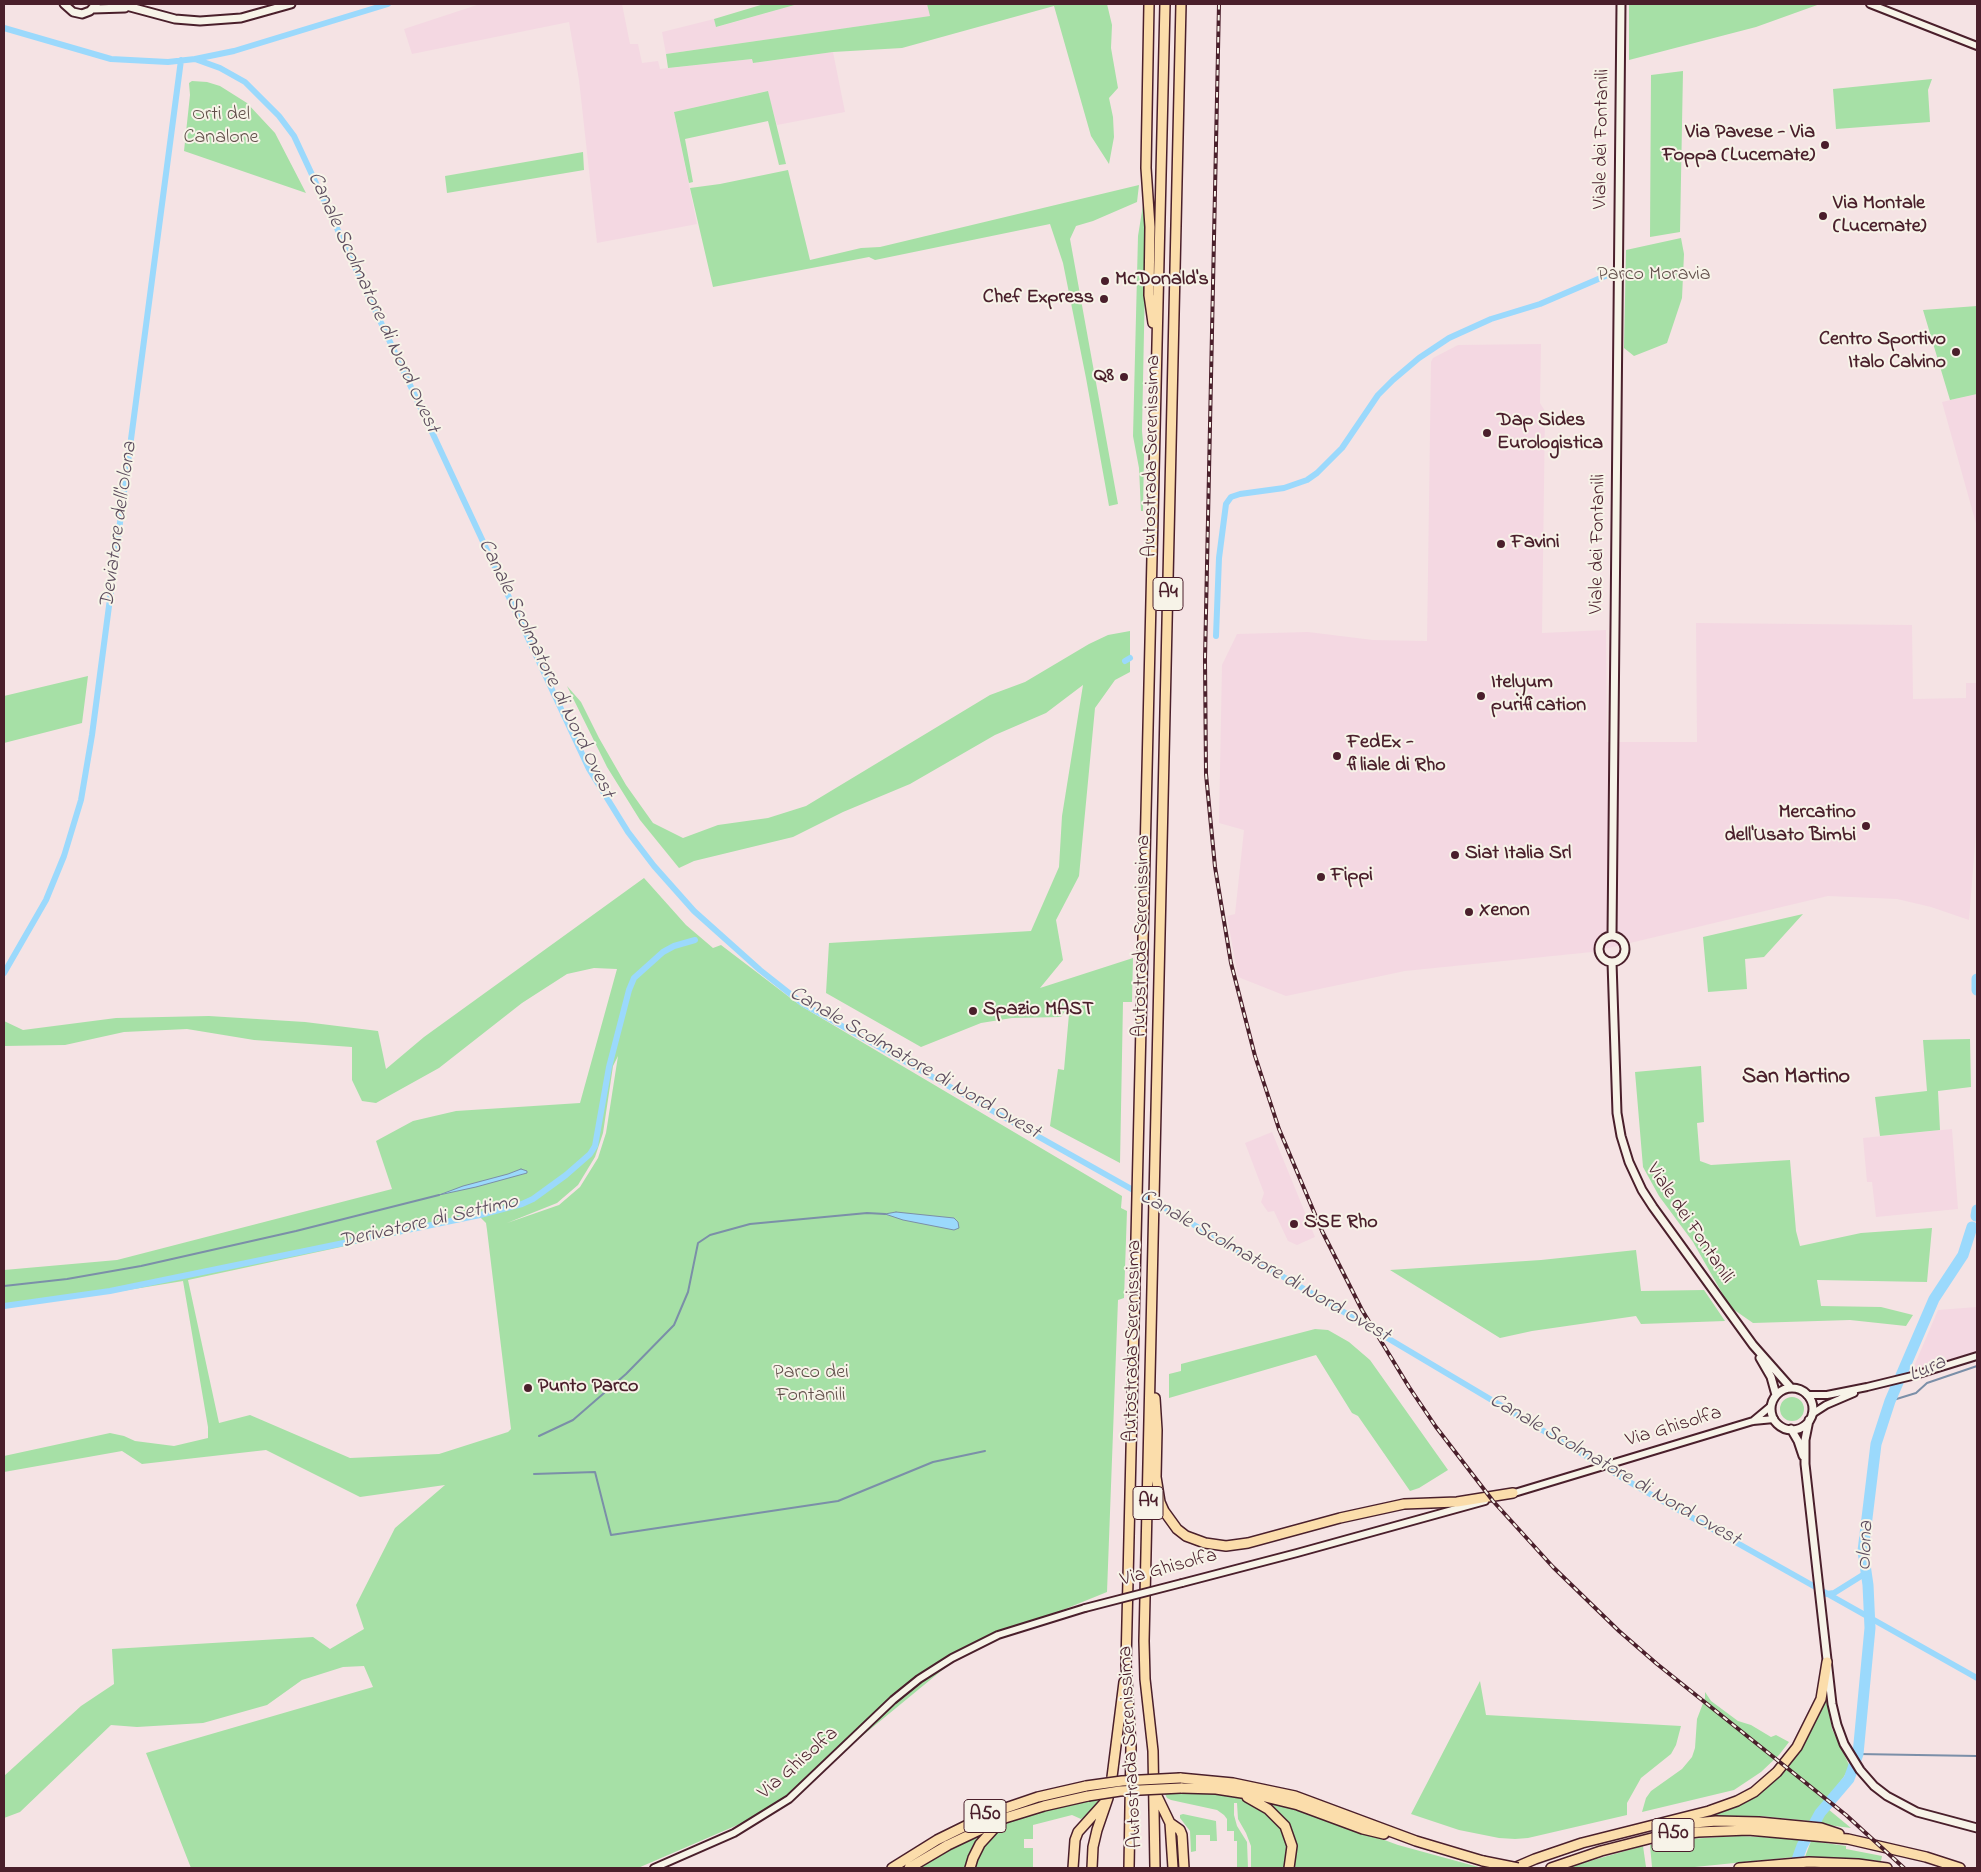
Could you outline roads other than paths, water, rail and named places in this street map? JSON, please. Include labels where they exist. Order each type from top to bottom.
[{"type":"highway","points":[[1150,4],[1146,179],[1150,227],[1149,295],[1156,350]]},
{"type":"highway","name":"Autostrada Serenissima","points":[[1129,1868],[1131,1747],[1126,1664],[1165,4]]},
{"type":"highway","name":"Autostrada Serenissima","points":[[1155,1868],[1155,1791],[1144,1640],[1180,4]]},
{"type":"highway","points":[[1152,1340],[1160,1502],[1169,1519],[1186,1536],[1196,1541],[1216,1545],[1236,1545],[1404,1504],[1463,1502],[1513,1493]]},
{"type":"highway","points":[[1514,1868],[1556,1851],[1633,1829],[1696,1815],[1724,1806],[1746,1796],[1770,1778],[1792,1755],[1818,1706],[1827,1662]]},
{"type":"highway","points":[[1092,1868],[1096,1830],[1108,1798],[1115,1762],[1118,1721],[1126,1664]]},
{"type":"highway","name":"A50","points":[[892,1868],[937,1840],[985,1816],[1038,1797],[1086,1786],[1122,1781],[1233,1783],[1286,1793],[1316,1802],[1416,1841],[1483,1861],[1518,1868]]},
{"type":"highway","points":[[909,1868],[948,1845],[1004,1818],[1088,1796],[1180,1783],[1261,1796],[1298,1805],[1363,1828],[1416,1841]]},
{"type":"highway","points":[[1155,1791],[1170,1823],[1173,1868]]},
{"type":"highway","points":[[1232,1792],[1260,1804],[1274,1814],[1285,1826],[1292,1846],[1289,1868]]},
{"type":"highway","points":[[1073,1868],[1075,1840],[1078,1832],[1108,1798]]},
{"type":"highway","points":[[970,1868],[980,1844],[1004,1818]]},
{"type":"highway","points":[[1633,1829],[1716,1821],[1759,1822],[1800,1830]]},
{"type":"highway","points":[[1170,1823],[1180,1830],[1182,1835],[1184,1868]]},
{"type":"highway","name":"A50","points":[[1551,1868],[1601,1851],[1674,1834],[1718,1831],[1800,1830],[1820,1832],[1926,1857],[1960,1868]]},
{"type":"highway","points":[[1739,1868],[1809,1862],[1858,1864],[1887,1868]]},
{"type":"main road","points":[[64,4],[70,11],[76,13],[86,13],[95,6],[128,8],[175,19],[200,22],[241,18],[291,4]]},
{"type":"main road","points":[[119,4],[128,8]]},
{"type":"main road","name":"Viale dei Fontanili","points":[[1612,935],[1620,4]]},
{"type":"main road","points":[[1612,935],[1621,938],[1625,947],[1622,957],[1612,962],[1604,960],[1598,950],[1602,940],[1612,935]]},
{"type":"main road","name":"Viale dei Fontanili","points":[[1612,962],[1617,1113],[1621,1136],[1629,1162],[1642,1190],[1653,1207],[1753,1345],[1791,1388]]},
{"type":"main road","name":"Viale dei Fontanili","points":[[1753,1345],[1770,1377],[1776,1395]]},
{"type":"main road","points":[[1810,1417],[1804,1425],[1791,1429],[1785,1428],[1774,1420],[1771,1406],[1776,1395],[1784,1389],[1791,1388],[1802,1390],[1807,1395],[1812,1407],[1810,1417],[1805,1440],[1805,1464],[1834,1715],[1848,1753],[1874,1786],[1903,1806],[1935,1818],[1977,1828]]},
{"type":"main road","points":[[1791,1429],[1798,1441],[1805,1464]]},
{"type":"street","points":[[1870,4],[1977,46]]},
{"type":"street","points":[[1807,1395],[1827,1395],[1867,1387],[1912,1376],[1977,1356]]},
{"type":"street","points":[[1810,1417],[1826,1405],[1867,1387]]},
{"type":"street","name":"Via Ghisolfa","points":[[1753,1421],[1771,1406]]},
{"type":"street","name":"Via Ghisolfa","points":[[654,1868],[734,1834],[789,1799],[893,1700],[919,1679],[952,1658],[998,1635],[1085,1608],[1297,1553],[1513,1493],[1753,1421],[1774,1420]]},
{"type":"water","points":[[521,1169],[527,1171],[527,1173],[439,1195],[463,1186]]},
{"type":"water","points":[[896,1212],[954,1218],[958,1222],[959,1228],[954,1230],[903,1220],[885,1214]]},
{"type":"waterway","points":[[195,59],[234,51],[388,4]]},
{"type":"waterway","name":"Canale Scolmatore di Nord Ovest","points":[[4,28],[111,59],[168,62],[195,59],[220,68],[245,82],[279,116],[294,136],[589,769],[628,832],[654,866],[694,911],[760,970],[803,1004],[1158,1204],[1643,1490],[1977,1678]]},
{"type":"waterway","name":"Deviatore dell'Olona","points":[[4,973],[46,900],[64,856],[81,800],[92,735],[181,60]]},
{"type":"waterway","name":"Derivatore di Settimo","points":[[1216,636],[1219,558],[1226,504],[1231,497],[1284,488],[1307,480],[1317,473],[1342,448],[1378,395],[1419,358],[1449,338],[1491,319],[1540,304],[1610,274]]},
{"type":"waterway","name":"Derivatore di Settimo","points":[[1125,661],[1130,658]]},
{"type":"waterway","name":"Derivatore di Settimo","points":[[4,1306],[110,1291],[480,1215],[522,1204],[533,1199],[566,1175],[590,1154],[595,1146],[609,1067],[629,990],[634,978],[663,952],[674,946],[695,940]]},
{"type":"waterway","name":"Olona","points":[[1977,979],[1977,990]]},
{"type":"waterway","points":[[4,1286],[67,1279],[141,1266],[296,1231],[439,1195]]},
{"type":"waterway","name":"Olona","points":[[1976,1216],[1977,1210]]},
{"type":"waterway","points":[[539,1436],[573,1420],[626,1374],[674,1325],[688,1292],[698,1243],[710,1235],[750,1224],[867,1213],[885,1214]]},
{"type":"waterway","name":"Olona","points":[[1794,1868],[1802,1846],[1820,1813],[1849,1779],[1858,1754],[1870,1628],[1868,1585],[1863,1551],[1876,1444],[1890,1401],[1934,1299],[1963,1255],[1972,1227]]},
{"type":"waterway","name":"Lura","points":[[1890,1401],[1916,1393],[1927,1383],[1977,1366]]},
{"type":"waterway","points":[[534,1474],[595,1472],[611,1535],[838,1501],[933,1462],[985,1451]]},
{"type":"waterway","points":[[1827,1594],[1834,1593],[1866,1573]]},
{"type":"waterway","points":[[1858,1754],[1977,1756]]},
{"type":"railway","points":[[1219,4],[1205,659],[1206,774],[1215,867],[1231,963],[1255,1056],[1279,1129],[1322,1231],[1362,1310],[1436,1427],[1493,1501],[1553,1567],[1619,1631],[1657,1664],[1846,1815],[1904,1868]]},
{"type":"place","name":"Via Pavese - Via Foppa (Lucernate)","points":[[1825,145]]},
{"type":"place","name":"Via Montale (Lucernate)","points":[[1823,216]]},
{"type":"place","name":"McDonald's","points":[[1105,281]]},
{"type":"place","name":"Chef Express","points":[[1104,299]]},
{"type":"place","name":"Centro Sportivo Italo Calvino","points":[[1956,352]]},
{"type":"place","name":"Q8","points":[[1124,377]]},
{"type":"place","name":"Dap Sides Eurologistica","points":[[1487,433]]},
{"type":"place","name":"Favini","points":[[1501,544]]},
{"type":"place","name":"Itelyum purification","points":[[1481,696]]},
{"type":"place","name":"FedEx - filiale di Rho","points":[[1337,756]]},
{"type":"place","name":"Mercatino dell'Usato Bimbi","points":[[1866,826]]},
{"type":"place","name":"Siat Italia Srl","points":[[1455,855]]},
{"type":"place","name":"Fippi","points":[[1321,877]]},
{"type":"place","name":"Xenon","points":[[1469,912]]},
{"type":"place","name":"Spazio MAST","points":[[973,1011]]},
{"type":"place","name":"SSE Rho","points":[[1294,1224]]},
{"type":"place","name":"Punto Parco","points":[[528,1388]]},
{"type":"district","name":"San Martino","points":[[1796,1078]]},
{"type":"park label","name":"Orti del Canalone","points":[[221,128]]},
{"type":"park label","name":"Parco Moravia","points":[[1654,276]]},
{"type":"park label","name":"Parco dei Fontanili","points":[[811,1386]]}]
